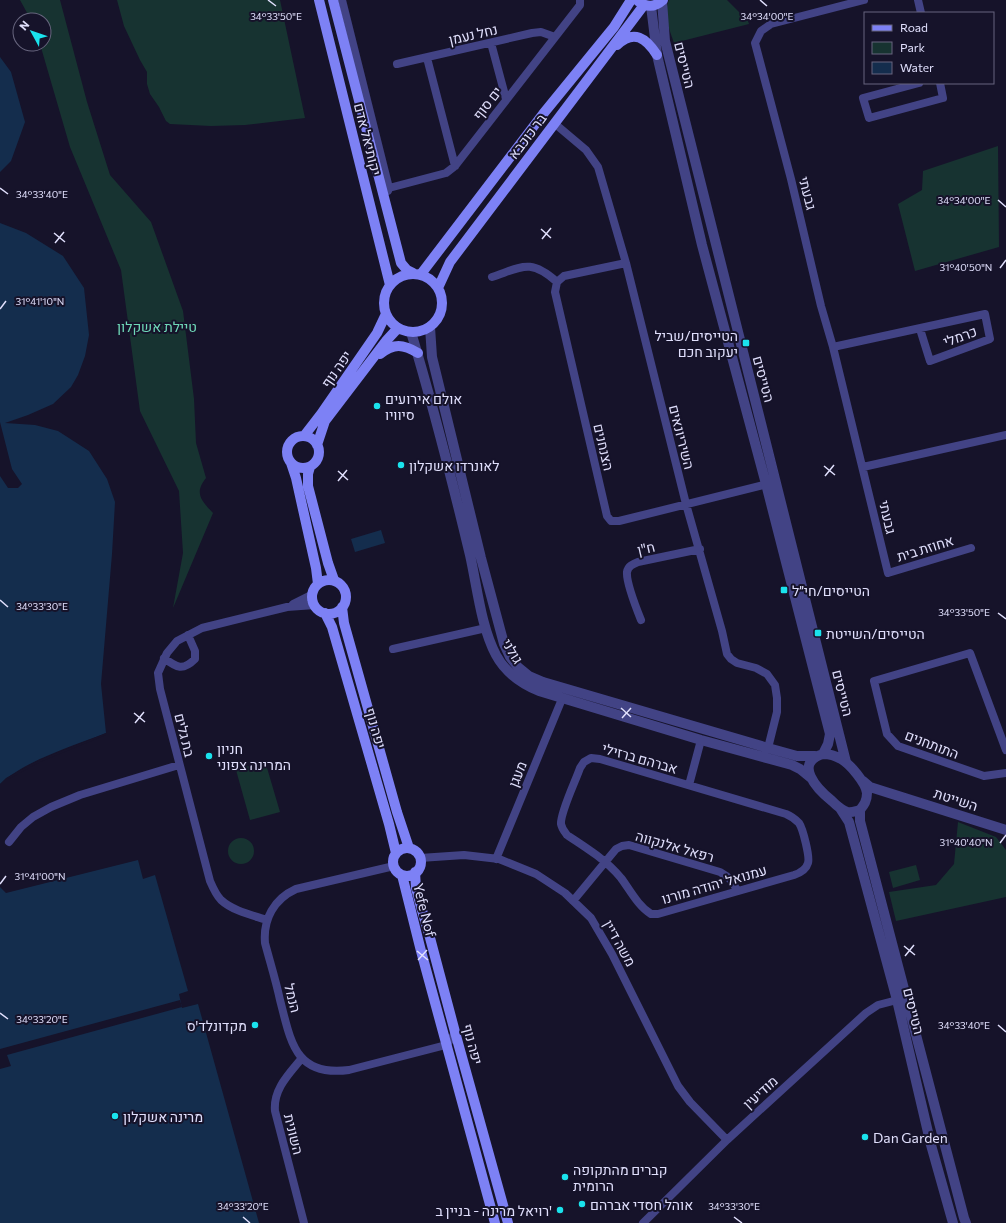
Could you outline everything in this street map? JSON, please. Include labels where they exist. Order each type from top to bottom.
[{"type":"main road","name":"יקותיאל אדם","points":[[319,0],[390,285]]},
{"type":"main road","name":"יקותיאל אדם","points":[[333,0],[400,263],[407,270],[417,274]]},
{"type":"main road","name":"בר כוכבא","points":[[417,274],[543,114],[614,27],[631,0]]},
{"type":"main road","points":[[644,4],[656,5],[663,0]]},
{"type":"main road","name":"בר כוכבא","points":[[438,288],[450,262],[644,4]]},
{"type":"main road","points":[[603,57],[621,40],[631,37],[644,39],[649,43],[657,55]]},
{"type":"main road","points":[[417,274],[430,278],[438,288],[442,300],[442,309],[436,321],[430,327],[421,331],[411,332],[398,328],[392,323],[386,314],[384,301],[390,285],[399,277],[417,274]]},
{"type":"main road","name":"יפה נוף","points":[[304,436],[377,333],[386,314]]},
{"type":"main road","name":"יפה נוף","points":[[317,445],[325,421],[386,341],[398,328]]},
{"type":"main road","points":[[368,365],[386,348],[392,346],[405,347],[418,354]]},
{"type":"main road","points":[[318,584],[316,568],[296,478],[287,453],[289,444],[295,438],[304,436],[314,441],[319,450],[317,460],[310,467],[308,474],[308,486],[328,563],[334,580]]},
{"type":"main road","points":[[291,463],[298,468],[310,467]]},
{"type":"main road","points":[[334,580],[341,584],[345,591],[346,599],[342,607],[335,612],[325,613],[318,609],[315,605],[313,594],[318,584],[323,581],[334,580]]},
{"type":"main road","name":"יפה נוף","points":[[342,607],[344,623],[397,812],[410,848],[416,852],[420,858],[420,866],[415,872],[416,888],[508,1223]]},
{"type":"main road","name":"יפה נוף","points":[[325,613],[332,627],[389,824],[396,853],[393,859],[394,866]]},
{"type":"main road","points":[[396,853],[402,849],[410,848]]},
{"type":"main road","points":[[394,866],[398,873],[409,875],[415,872]]},
{"type":"main road","name":"Yefe Nof","points":[[402,874],[446,1045]]},
{"type":"main road","name":"יפה נוף","points":[[446,1045],[495,1223]]},
{"type":"street","points":[[342,0],[389,188],[388,216]]},
{"type":"street","name":"ים סוף","points":[[389,188],[446,172],[455,166],[580,5],[580,0]]},
{"type":"street","name":"הטייסים","points":[[663,0],[664,41],[777,482],[846,762]]},
{"type":"street","name":"גבעתי","points":[[864,0],[771,24],[761,31],[755,44],[791,179],[821,306],[834,347],[888,573]]},
{"type":"street","points":[[918,0],[921,12]]},
{"type":"street","name":"הטייסים","points":[[644,4],[702,245],[766,484],[830,734],[828,744],[810,763],[808,770],[811,778],[819,789],[840,808],[849,822],[966,1223]]},
{"type":"street","name":"נחל נעמן","points":[[396,64],[532,33],[541,32],[555,37]]},
{"type":"street","points":[[490,43],[506,100]]},
{"type":"street","points":[[427,58],[455,166]]},
{"type":"street","points":[[915,84],[863,98],[869,118],[943,98],[940,84]]},
{"type":"street","name":"השיריונאים","points":[[554,123],[586,150],[598,167],[626,263],[686,504],[700,549],[727,654],[731,660],[756,668],[767,674],[775,685],[777,712],[768,748]]},
{"type":"street","points":[[492,277],[523,267],[535,266],[547,273],[557,282],[564,276],[626,263]]},
{"type":"street","name":"הצנחנים","points":[[557,282],[555,292],[607,516],[611,521],[619,521],[777,482]]},
{"type":"street","name":"כרמלי","points":[[834,347],[985,314],[990,339],[930,361],[920,329]]},
{"type":"street","name":"גולני","points":[[430,327],[432,357],[477,543],[504,644],[510,657],[518,667],[530,676],[543,682],[768,748],[797,756],[819,755],[840,758],[846,762]]},
{"type":"street","name":"גולני","points":[[411,332],[431,400],[470,555],[486,628],[495,654],[503,666],[513,677],[529,687],[562,699],[792,765],[800,769],[811,778]]},
{"type":"street","points":[[863,467],[1006,434]]},
{"type":"street","name":"אחוזת בית","points":[[888,573],[970,548]]},
{"type":"street","name":"ח\"ן","points":[[640,620],[628,580],[627,572],[631,565],[700,549]]},
{"type":"street","name":"בת גלים","points":[[267,920],[233,908],[220,899],[210,881],[160,689],[158,673],[164,658],[177,640],[202,628],[287,606],[313,594]]},
{"type":"street","name":"בת גלים","points":[[287,606],[315,605]]},
{"type":"street","points":[[393,649],[486,628]]},
{"type":"street","points":[[164,658],[181,667],[188,666],[195,660],[196,651],[188,635]]},
{"type":"street","name":"התותחנים","points":[[1006,750],[970,653],[874,681],[887,734],[898,746],[984,776],[1006,773]]},
{"type":"street","name":"מעגן","points":[[496,859],[562,699]]},
{"type":"street","name":"אברהם ברזילי","points":[[689,785],[701,740]]},
{"type":"street","name":"אברהם ברזילי","points":[[562,829],[561,823],[563,814],[580,768],[584,762],[591,758],[600,759],[786,814],[795,819],[800,825],[808,854],[808,864]]},
{"type":"street","points":[[840,808],[848,812],[860,810],[866,801],[867,792],[860,779],[846,762]]},
{"type":"street","points":[[9,842],[21,827],[33,817],[51,807],[80,795],[179,765]]},
{"type":"street","name":"השייטת","points":[[860,779],[870,787],[1006,830]]},
{"type":"street","name":"השייטת","points":[[866,801],[873,796],[881,794],[898,795]]},
{"type":"street","name":"הטייסים","points":[[860,810],[860,821],[901,999],[931,1145],[953,1223]]},
{"type":"street","name":"עמנואל יהודה מורנו","points":[[562,829],[568,835],[606,862],[641,906],[651,914],[658,914],[798,873],[803,871],[808,864]]},
{"type":"street","name":"רפאל אלנקווה","points":[[573,901],[616,849],[629,845],[720,872],[730,877],[737,891]]},
{"type":"street","name":"משה דיין","points":[[420,858],[464,855],[496,859],[536,874],[565,893],[591,918],[612,954],[678,1086],[690,1102],[727,1140]]},
{"type":"street","name":"הנמל","points":[[394,866],[296,889],[276,904],[267,920],[264,936],[290,1040],[302,1058],[319,1069],[337,1072],[446,1045]]},
{"type":"street","name":"מודיעין","points":[[643,1223],[727,1140],[866,1013],[878,1005],[901,999]]},
{"type":"street","points":[[446,1045],[455,1032]]},
{"type":"street","name":"השונית","points":[[302,1058],[277,1091],[274,1102],[304,1223]]},
{"type":"green space","name":"טיילת אשקלון","points":[[20,0],[60,0],[87,102],[110,175],[151,222],[183,311],[194,399],[196,443],[206,478],[200,488],[200,496],[213,513],[173,608],[183,553],[179,491],[140,411],[121,270],[70,147],[42,52],[52,52],[52,12],[27,12]]},
{"type":"green space","points":[[117,0],[280,0],[305,118],[245,125],[211,126],[170,124],[166,121],[150,94],[147,84],[147,72],[124,26]]},
{"type":"green space","points":[[669,0],[727,0],[748,21],[749,24],[674,43],[667,16],[667,6]]},
{"type":"green space","points":[[998,146],[999,247],[915,271],[898,204],[922,190],[923,171]]},
{"type":"green space","points":[[265,761],[280,812],[250,820],[236,770]]},
{"type":"green space","points":[[958,822],[996,837],[1006,850],[1006,897],[896,921],[889,892],[936,885],[954,864]]},
{"type":"green space","points":[[241,838],[250,842],[254,851],[250,860],[241,864],[232,860],[228,851],[232,842]]},
{"type":"green space","points":[[916,865],[920,880],[893,888],[889,872]]},
{"type":"water","points":[[0,57],[11,72],[25,122],[11,161],[0,172]]},
{"type":"water","points":[[0,223],[26,233],[63,256],[84,288],[89,335],[85,356],[78,375],[71,387],[53,404],[5,423],[35,425],[58,431],[89,451],[107,479],[115,502],[101,684],[106,733],[50,754],[22,768],[0,784]]},
{"type":"water","points":[[381,530],[385,543],[355,552],[351,539]]},
{"type":"water","name":"מרינה אשקלון","points":[[138,860],[143,879],[155,875],[188,991],[179,994],[182,1008],[198,1004],[259,1223],[0,1223],[0,887],[6,893]]},
{"type":"pier","points":[[0,422],[12,469],[22,484],[18,488],[8,488],[0,476]]},
{"type":"pier","points":[[106,733],[106,735],[40,762],[7,780],[0,786],[6,778],[39,760]]},
{"type":"pier","points":[[180,1000],[182,1007],[7,1055],[11,1066],[0,1069],[0,1049]]},
{"type":"place","name":"הטייסים/שביל יעקוב חכם","points":[[746,343]]},
{"type":"place","name":"אולם אירועים סיוויו","points":[[377,406]]},
{"type":"place","name":"לאונרדו אשקלון","points":[[401,465]]},
{"type":"place","name":"הטייסים/חי״ל","points":[[784,590]]},
{"type":"place","name":"הטייסים/השייטת","points":[[818,633]]},
{"type":"place","name":"חניון המרינה צפוני","points":[[209,756]]},
{"type":"place","name":"מקדונלד'ס","points":[[255,1025]]},
{"type":"place","name":"מרינה אשקלון","points":[[115,1116]]},
{"type":"place","name":"Dan Garden","points":[[865,1137]]},
{"type":"place","name":"קברים מהתקופה הרומית","points":[[565,1177]]},
{"type":"place","name":"אוהל חסדי אברהם","points":[[582,1204]]},
{"type":"place","name":"רויאל מרינה - בניין ב'","points":[[560,1210]]}]
